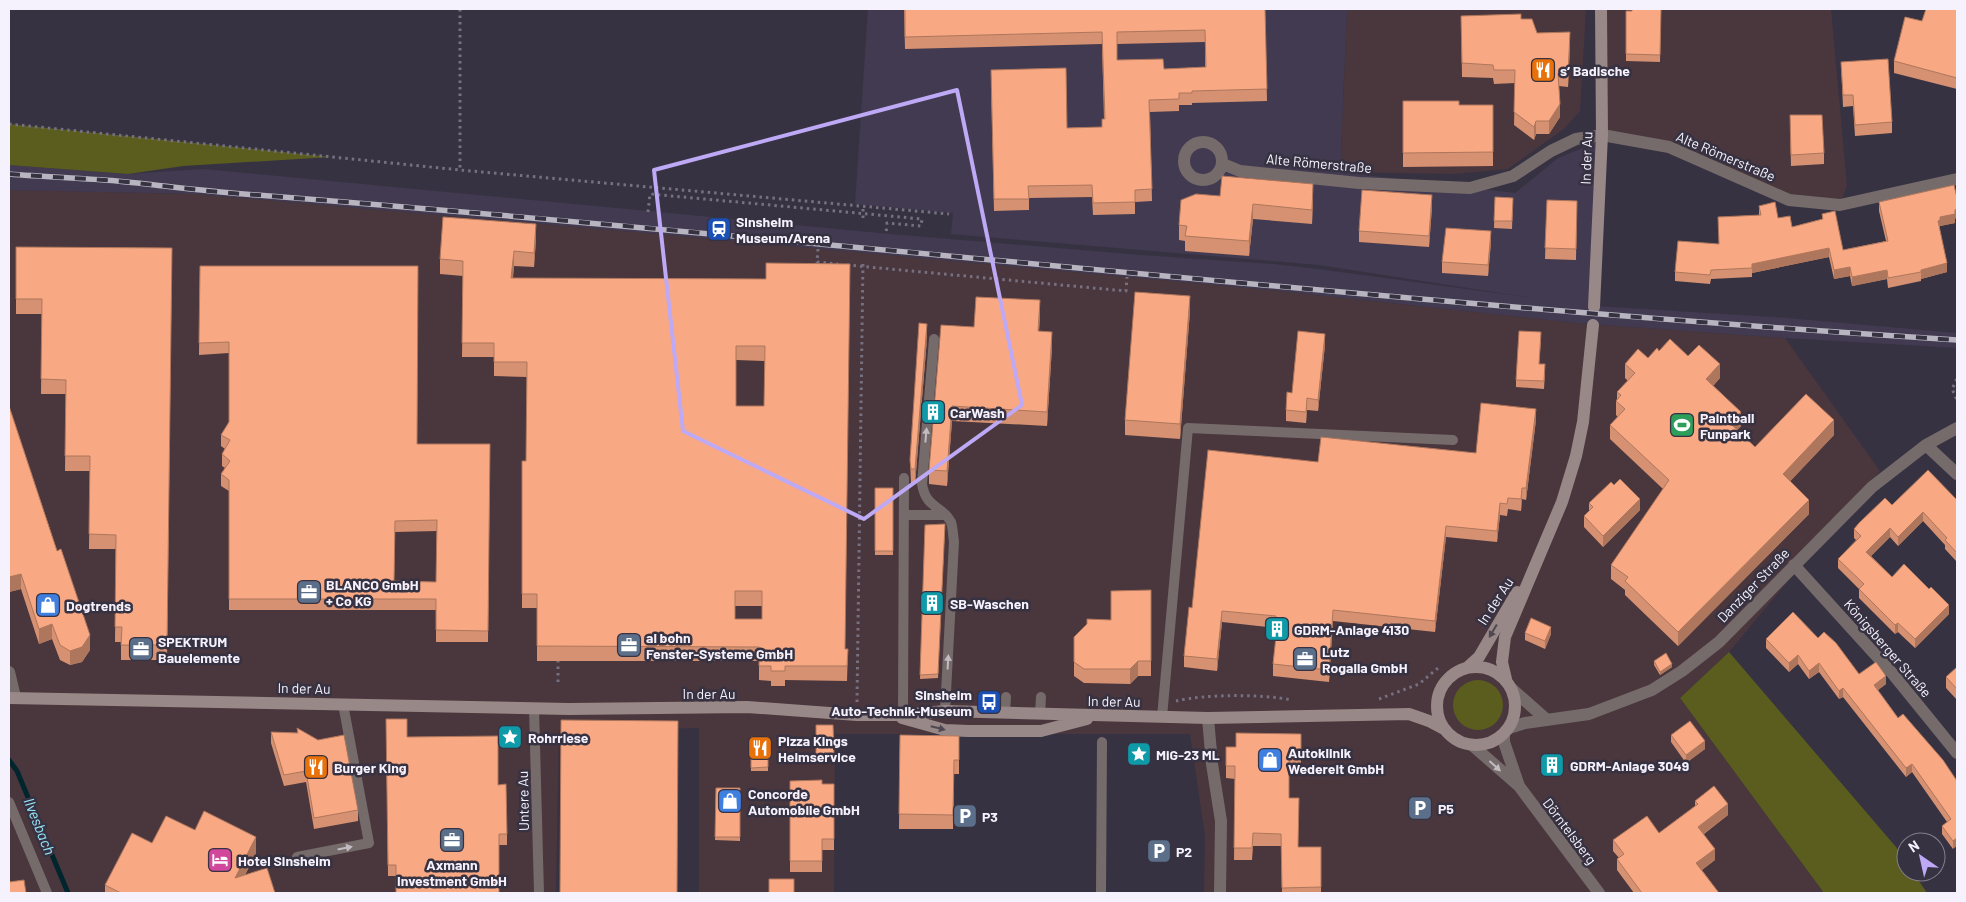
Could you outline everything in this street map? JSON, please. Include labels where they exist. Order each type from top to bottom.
[{"type":"street","name":"In der Au","points":[[1594,307],[1602,135],[1601,9]]},
{"type":"street","name":"Alte Römerstraße","points":[[1223,164],[1240,171],[1349,182],[1470,188],[1513,176],[1576,139],[1602,135],[1669,147],[1789,200],[1840,205],[1957,179]]},
{"type":"street","name":"In der Au","points":[[1509,684],[1502,662],[1505,637],[1562,502],[1576,456],[1583,422],[1593,325]]},
{"type":"street","name":"Danziger Straße","points":[[1506,731],[1525,722],[1589,714],[1652,690],[1682,672],[1719,642],[1872,488],[1926,445],[1957,428]]},
{"type":"street","points":[[1926,445],[1957,474]]},
{"type":"street","name":"Königsberger Straße","points":[[1794,565],[1892,673],[1957,753]]},
{"type":"street","name":"In der Au","points":[[1468,667],[1479,657],[1490,635],[1517,592],[1530,576]]},
{"type":"street","points":[[1509,684],[1516,702],[1515,716],[1506,731],[1494,741],[1483,745],[1472,745],[1451,737],[1444,729],[1439,720],[1437,700],[1441,688],[1447,678],[1457,671],[1468,667],[1482,666],[1495,671],[1509,684],[1547,720]]},
{"type":"street","points":[[9,672],[12,698]]},
{"type":"street","name":"In der Au","points":[[12,698],[534,708],[747,707],[857,715],[897,715],[945,711],[1208,718],[1409,714],[1421,717],[1444,729]]},
{"type":"street","name":"In der Au","points":[[1409,714],[1427,707],[1437,700]]},
{"type":"street","points":[[897,715],[944,730],[1041,731],[1099,716]]},
{"type":"street","points":[[1208,718],[1212,764],[1221,821],[1220,893]]},
{"type":"street","name":"Dörntelsberg","points":[[1506,731],[1504,742],[1519,786]]},
{"type":"street","name":"Dörntelsberg","points":[[1472,745],[1519,786],[1599,893]]},
{"type":"lane","points":[[934,339],[922,484],[929,502],[946,515],[951,523],[954,542],[945,711]]},
{"type":"lane","points":[[1162,717],[1188,428],[1452,440]]},
{"type":"lane","points":[[897,715],[904,478]]},
{"type":"lane","points":[[904,515],[946,515]]},
{"type":"lane","points":[[1006,697],[1006,712]]},
{"type":"lane","points":[[1040,713],[1041,697]]},
{"type":"lane","points":[[297,857],[369,843],[343,704]]},
{"type":"lane","name":"Untere Au","points":[[534,708],[539,893]]},
{"type":"lane","points":[[1101,893],[1102,742]]},
{"type":"lane","points":[[9,802],[47,893]]},
{"type":"path","points":[[460,9],[460,170]]},
{"type":"path","points":[[9,124],[460,170],[949,214]]},
{"type":"path","points":[[648,212],[650,194],[922,219],[921,226],[887,223],[886,234]]},
{"type":"path","points":[[863,207],[863,218]]},
{"type":"path","points":[[818,249],[817,262],[1126,291],[1127,277]]},
{"type":"path","points":[[857,715],[862,260]]},
{"type":"path","points":[[1957,379],[1952,389],[1957,400]]},
{"type":"path","points":[[558,661],[558,682]]},
{"type":"highlighted area","points":[[957,90],[1022,405],[864,519],[683,431],[654,170]]},
{"type":"shaded area","points":[[868,9],[1347,9],[1340,172],[1515,193],[1558,158],[1583,148],[1602,135],[1595,306],[1787,318],[1957,333],[1957,348],[1577,323],[1270,290],[196,194],[9,190],[9,165],[128,174],[203,169],[890,234],[1273,264],[1533,298],[1319,265],[951,234],[953,213],[855,204]]},
{"type":"shaded area","points":[[1347,9],[1586,9],[1580,111],[1565,128],[1508,169],[1453,174],[1340,172]]},
{"type":"shaded area","points":[[1601,9],[1831,9],[1847,185],[1840,205],[1789,200],[1669,147],[1602,135]]},
{"type":"shaded area","points":[[9,124],[331,157],[183,166],[128,174],[9,165]]},
{"type":"shaded area","points":[[9,190],[195,194],[1270,290],[1577,323],[1785,338],[1880,471],[1729,652],[1680,698],[1824,893],[1204,893],[1205,836],[1190,734],[835,734],[834,893],[699,893],[699,728],[559,731],[556,893],[9,893]]},
{"type":"shaded area","points":[[1729,652],[1896,847],[1896,882],[1920,882],[1927,893],[1824,893],[1680,698]]},
{"type":"shaded area","points":[[1478,680],[1488,682],[1496,687],[1501,695],[1503,705],[1501,715],[1496,723],[1488,728],[1478,730],[1468,728],[1460,723],[1455,715],[1453,705],[1455,695],[1460,687],[1468,682]]},
{"type":"building","points":[[905,9],[1265,9],[1267,89],[1192,91],[1192,93],[1179,93],[1179,99],[1149,100],[1152,189],[1135,190],[1135,202],[1093,203],[1092,185],[1028,186],[1029,199],[994,199],[991,70],[1066,68],[1067,128],[1102,127],[1102,119],[1105,119],[1102,32],[905,37]],"holes":[[[1205,30],[1206,67],[1164,69],[1163,59],[1117,60],[1117,32]]]},
{"type":"building","points":[[1632,9],[1661,9],[1660,55],[1626,54],[1626,11],[1632,11]]},
{"type":"building","points":[[1926,9],[1957,9],[1957,78],[1894,61],[1905,17],[1922,21]]},
{"type":"building","points":[[1521,14],[1521,19],[1532,19],[1537,33],[1570,32],[1568,73],[1558,73],[1560,104],[1549,121],[1536,121],[1534,127],[1514,112],[1515,70],[1494,70],[1493,65],[1462,63],[1461,16]]},
{"type":"building","points":[[1888,59],[1892,122],[1855,125],[1853,95],[1843,95],[1841,62]]},
{"type":"building","points":[[1403,101],[1459,101],[1459,105],[1493,105],[1493,152],[1403,153]]},
{"type":"building","points":[[1790,115],[1822,115],[1824,153],[1791,155]]},
{"type":"building","points":[[1222,176],[1313,184],[1312,210],[1253,204],[1249,241],[1185,236],[1187,226],[1179,225],[1181,200],[1196,194],[1220,196]]},
{"type":"building","points":[[1954,185],[1957,198],[1955,214],[1940,217],[1938,221],[1947,263],[1921,270],[1921,272],[1888,278],[1887,270],[1852,277],[1850,267],[1834,270],[1829,248],[1752,264],[1752,268],[1711,270],[1710,275],[1675,272],[1678,241],[1719,244],[1718,217],[1761,215],[1759,206],[1775,202],[1778,218],[1790,216],[1792,227],[1823,219],[1822,214],[1835,211],[1843,250],[1888,241],[1879,202]]},
{"type":"building","points":[[1362,190],[1432,195],[1429,236],[1359,231]]},
{"type":"building","points":[[1495,197],[1513,198],[1512,221],[1494,221]]},
{"type":"building","points":[[1547,200],[1577,201],[1576,249],[1545,248]]},
{"type":"building","points":[[443,217],[536,224],[534,253],[514,251],[511,278],[766,279],[766,263],[850,264],[845,649],[848,649],[847,666],[785,666],[785,671],[771,671],[771,666],[759,666],[759,647],[537,646],[537,594],[522,594],[522,461],[526,461],[527,362],[494,362],[494,343],[462,343],[463,261],[440,259]],"holes":[[[736,346],[765,346],[764,406],[736,406]],[[735,591],[762,591],[762,619],[735,619]]]},
{"type":"building","points":[[1446,228],[1491,231],[1488,265],[1442,262]]},
{"type":"building","points":[[16,247],[172,248],[167,645],[121,645],[122,627],[115,627],[116,535],[89,534],[90,456],[65,456],[66,380],[41,379],[42,299],[16,299]]},
{"type":"building","points":[[200,266],[418,266],[417,444],[490,444],[488,631],[436,630],[436,599],[229,599],[229,480],[221,474],[230,461],[222,454],[230,440],[221,435],[229,422],[229,342],[199,343]],"holes":[[[437,520],[436,582],[394,581],[395,521]]]},
{"type":"building","points":[[1135,292],[1190,296],[1180,424],[1125,420]]},
{"type":"building","points":[[976,297],[1040,300],[1038,331],[1052,332],[1047,412],[952,406],[947,471],[929,470],[941,325],[974,327]]},
{"type":"building","points":[[919,323],[927,324],[915,469],[911,469],[910,460]]},
{"type":"building","points":[[1298,331],[1325,334],[1318,400],[1307,398],[1306,412],[1286,410],[1287,392],[1292,393]]},
{"type":"building","points":[[1519,331],[1541,332],[1539,364],[1545,364],[1544,381],[1516,380]]},
{"type":"building","points":[[1670,339],[1688,356],[1699,345],[1720,364],[1706,379],[1741,412],[1730,423],[1755,447],[1806,394],[1834,420],[1783,474],[1809,500],[1678,632],[1625,581],[1628,577],[1611,565],[1669,480],[1610,425],[1625,409],[1616,401],[1621,395],[1617,392],[1635,373],[1625,364],[1638,349],[1648,358],[1657,348],[1659,351]]},
{"type":"building","points":[[1481,403],[1536,409],[1526,488],[1522,488],[1521,499],[1508,498],[1507,504],[1500,503],[1497,531],[1446,526],[1435,621],[1333,610],[1329,670],[1273,664],[1278,618],[1276,616],[1222,611],[1217,659],[1184,656],[1189,607],[1192,608],[1208,450],[1318,462],[1321,437],[1476,453]]},
{"type":"building","points":[[9,406],[57,551],[61,549],[90,635],[82,647],[70,651],[60,645],[52,624],[39,629],[21,574],[9,577]]},
{"type":"building","points":[[1928,470],[1957,500],[1957,553],[1945,540],[1947,538],[1923,512],[1898,537],[1890,528],[1866,552],[1892,577],[1904,564],[1929,589],[1931,587],[1949,605],[1915,639],[1898,623],[1895,625],[1859,589],[1864,584],[1838,559],[1861,536],[1854,529],[1859,523],[1885,498],[1892,505]]},
{"type":"building","points":[[1620,479],[1640,499],[1603,536],[1584,516],[1593,507],[1589,503],[1611,482],[1614,485]]},
{"type":"building","points":[[875,488],[893,488],[893,551],[875,551]]},
{"type":"building","name":"SB-Waschen","points":[[945,524],[938,674],[920,675],[925,525]]},
{"type":"building","points":[[1151,590],[1151,661],[1138,661],[1130,669],[1084,669],[1074,662],[1074,637],[1087,624],[1087,619],[1111,620],[1111,591]]},
{"type":"building","points":[[1793,612],[1818,638],[1824,632],[1836,643],[1859,674],[1876,662],[1886,676],[1874,685],[1898,718],[1903,714],[1943,760],[1957,781],[1957,838],[1953,841],[1942,826],[1951,819],[1912,764],[1906,768],[1843,688],[1839,691],[1819,663],[1809,671],[1798,655],[1789,663],[1766,639]]},
{"type":"building","points":[[1531,618],[1551,627],[1545,641],[1525,633]]},
{"type":"building","points":[[1666,653],[1672,664],[1660,672],[1654,661]]},
{"type":"building","points":[[1957,667],[1957,689],[1946,677]]},
{"type":"building","points":[[386,719],[407,719],[407,737],[498,736],[498,785],[506,784],[507,834],[499,834],[499,893],[396,893],[396,865],[388,865]]},
{"type":"building","points":[[561,720],[678,721],[677,893],[560,893]]},
{"type":"building","points":[[1690,721],[1705,741],[1686,755],[1671,735]]},
{"type":"building","points":[[816,725],[833,725],[834,754],[816,755]]},
{"type":"building","points":[[297,728],[318,740],[344,735],[358,810],[314,818],[306,771],[284,775],[271,732],[298,733]]},
{"type":"building","points":[[1236,733],[1301,734],[1301,759],[1289,759],[1289,798],[1299,798],[1298,847],[1321,847],[1321,887],[1282,888],[1281,834],[1253,833],[1252,848],[1234,848],[1235,766],[1226,766],[1226,747],[1236,747]]},
{"type":"building","points":[[900,735],[959,736],[959,760],[954,760],[953,815],[899,814]]},
{"type":"building","points":[[751,737],[768,737],[768,767],[751,768]]},
{"type":"building","points":[[822,780],[822,784],[834,784],[834,839],[822,839],[822,861],[790,861],[790,781]]},
{"type":"building","points":[[1714,786],[1728,804],[1698,827],[1715,849],[1696,863],[1719,893],[1642,893],[1617,859],[1624,854],[1613,840],[1647,816],[1659,833],[1698,804],[1695,801]]},
{"type":"building","points":[[716,788],[740,788],[740,837],[715,837]]},
{"type":"building","points":[[204,811],[256,837],[235,878],[267,868],[275,893],[121,893],[105,885],[132,833],[152,843],[166,816],[195,830]]},
{"type":"building","points":[[769,879],[794,879],[794,893],[769,893]]},
{"type":"building","points":[[24,880],[26,893],[9,893],[9,882]]},
{"type":"waterway","name":"Ilvesbach","points":[[9,760],[17,771],[68,893]]},
{"type":"railway","points":[[9,174],[117,181],[228,193],[672,230],[1314,290],[1743,325],[1957,340]]},
{"type":"place","name":"s‘ Badische","points":[[1543,70]]},
{"type":"place","name":"Sinsheim Museum/Arena","points":[[719,229]]},
{"type":"place","name":"CarWash","points":[[933,412]]},
{"type":"place","name":"Paintball Funpark","points":[[1682,425]]},
{"type":"place","name":"BLANCO GmbH + Co KG","points":[[309,592]]},
{"type":"place","name":"SB-Waschen","points":[[932,603]]},
{"type":"place","name":"Dogtrends","points":[[48,605]]},
{"type":"place","name":"GDRM-Anlage 4130","points":[[1277,629]]},
{"type":"place","name":"al bohn Fenster-Systeme GmbH","points":[[629,645]]},
{"type":"place","name":"SPEKTRUM Bauelemente","points":[[141,649]]},
{"type":"place","name":"Lutz Rogalla GmbH","points":[[1305,659]]},
{"type":"place","name":"Sinsheim Auto-Technik-Museum","points":[[989,702]]},
{"type":"place","name":"Rohrriese","points":[[510,737]]},
{"type":"place","name":"Pizza Kings Heimservice","points":[[760,748]]},
{"type":"place","name":"MiG-23 ML","points":[[1139,754]]},
{"type":"place","name":"Autoklinik Wedereit GmbH","points":[[1270,760]]},
{"type":"place","name":"GDRM-Anlage 3049","points":[[1552,765]]},
{"type":"place","name":"Burger King","points":[[316,767]]},
{"type":"place","name":"Concorde Automobile GmbH","points":[[730,801]]},
{"type":"place","name":"P5","points":[[1420,808]]},
{"type":"place","name":"P3","points":[[965,816]]},
{"type":"place","name":"Axmann Investment GmbH","points":[[452,840]]},
{"type":"place","name":"P2","points":[[1159,851]]},
{"type":"place","name":"Hotel Sinsheim","points":[[220,860]]}]
